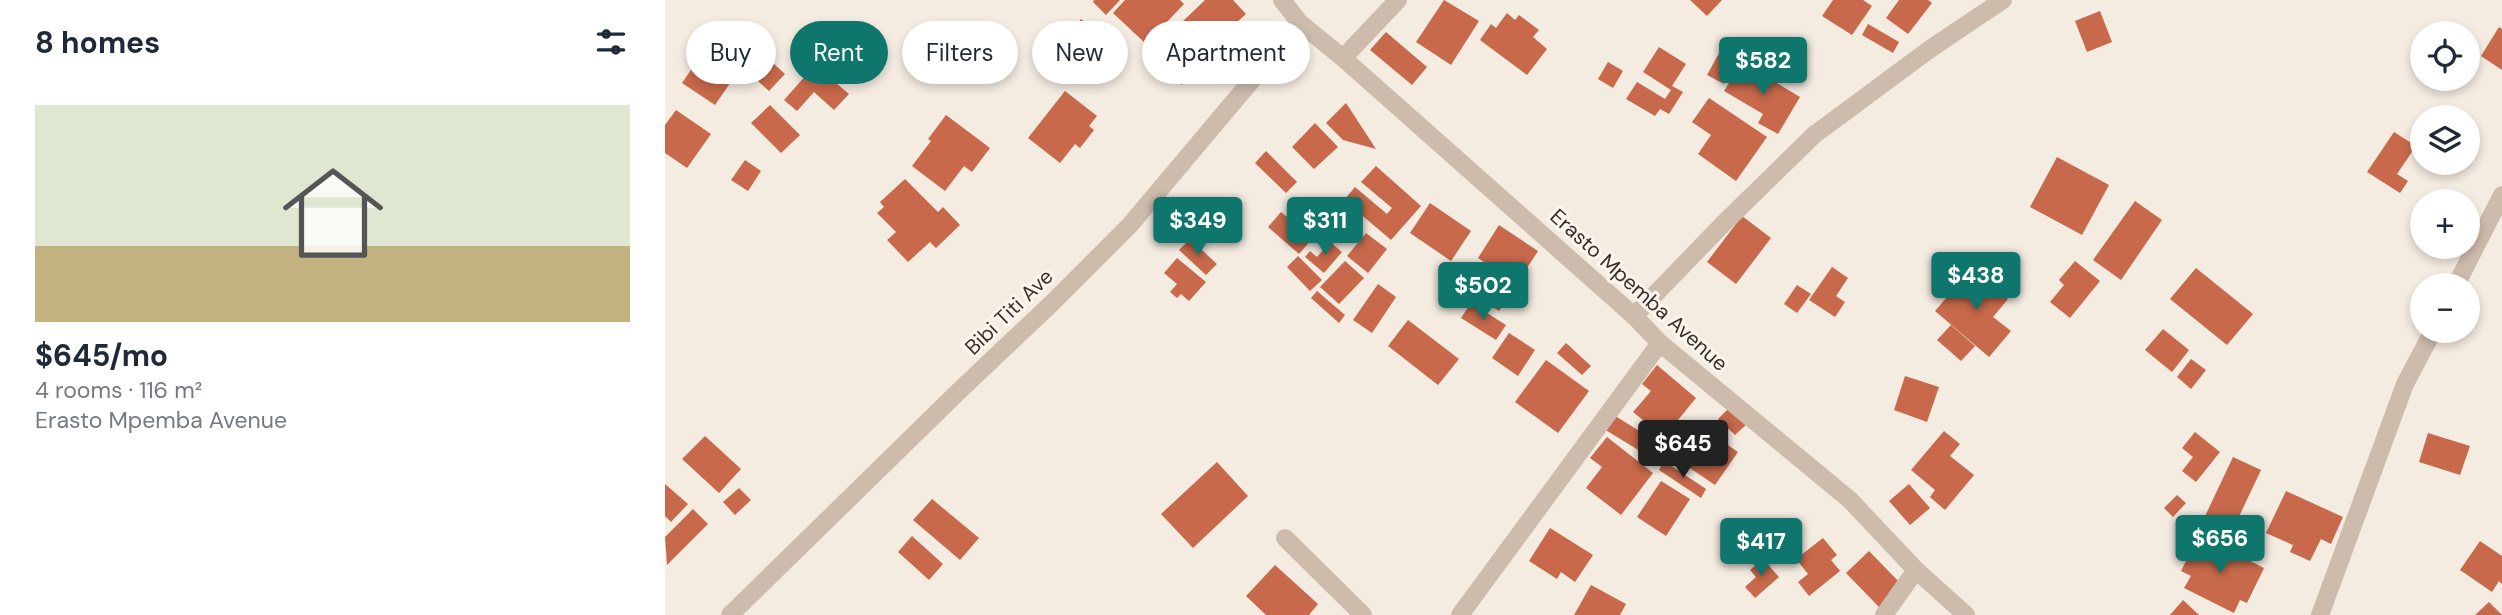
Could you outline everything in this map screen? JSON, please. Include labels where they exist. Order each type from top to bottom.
[{"type":"street","name":"Erasto Mpemba Avenue","points":[[1282,0],[1298,21]]},
{"type":"street","points":[[1343,58],[1398,0]]},
{"type":"street","points":[[1634,316],[1814,135],[1930,49],[2003,0]]},
{"type":"street","name":"Erasto Mpemba Avenue","points":[[1310,31],[1634,316],[1660,342],[1850,500],[1916,570],[1966,615]]},
{"type":"street","name":"Bibi Titi Ave","points":[[730,615],[1129,225],[1248,84]]},
{"type":"street","points":[[2462,273],[2502,195]]},
{"type":"street","points":[[1460,615],[1660,342]]},
{"type":"street","points":[[2321,615],[2405,384],[2427,343]]},
{"type":"street","points":[[1286,538],[1363,615]]},
{"type":"street","points":[[1884,615],[1916,570]]},
{"type":"building","points":[[1094,0],[1120,0],[1106,15]]},
{"type":"building","points":[[1125,0],[1180,0],[1184,4],[1168,21],[1142,21],[1142,40],[1128,27],[1128,21],[1122,21],[1113,13]]},
{"type":"building","points":[[1205,0],[1233,0],[1246,14],[1238,21],[1183,21]]},
{"type":"building","points":[[1444,0],[1479,21],[1451,65],[1416,42]]},
{"type":"building","points":[[1690,0],[1722,0],[1707,16]]},
{"type":"building","points":[[1833,0],[1863,0],[1872,6],[1852,35],[1822,16]]},
{"type":"building","points":[[1899,0],[1928,0],[1932,3],[1908,34],[1886,18]]},
{"type":"building","points":[[2100,11],[2112,42],[2087,52],[2075,21]]},
{"type":"building","points":[[1507,13],[1515,20],[1519,15],[1539,30],[1533,37],[1547,49],[1527,75],[1480,40],[1491,24],[1496,28]]},
{"type":"building","points":[[1868,24],[1899,42],[1893,53],[1862,35]]},
{"type":"building","points":[[2499,27],[2502,29],[2502,70],[2481,56]]},
{"type":"building","points":[[1386,32],[1427,67],[1412,85],[1370,50]]},
{"type":"building","points":[[1723,46],[1740,55],[1724,84],[1707,75]]},
{"type":"building","points":[[1659,47],[1686,64],[1672,86],[1683,92],[1669,114],[1660,109],[1655,116],[1626,99],[1637,82],[1665,99],[1671,90],[1643,72]]},
{"type":"building","points":[[1608,62],[1623,71],[1613,88],[1598,79]]},
{"type":"building","points":[[1742,62],[1800,97],[1778,134],[1758,123],[1763,114],[1724,91]]},
{"type":"building","points":[[776,66],[785,74],[776,84]]},
{"type":"building","points":[[686,77],[686,84],[729,84],[715,105],[682,83]]},
{"type":"building","points":[[761,84],[776,84],[769,91]]},
{"type":"building","points":[[798,84],[837,84],[849,94],[834,110],[814,92],[797,111],[784,100]]},
{"type":"building","points":[[1065,91],[1097,116],[1089,126],[1094,130],[1080,148],[1075,144],[1060,163],[1028,138]]},
{"type":"building","points":[[1709,98],[1767,137],[1736,181],[1698,154],[1711,135],[1692,122]]},
{"type":"building","points":[[1346,103],[1376,149],[1343,140],[1326,123]]},
{"type":"building","points":[[770,105],[800,135],[781,153],[751,123]]},
{"type":"building","points":[[676,110],[711,134],[687,168],[665,153],[665,125]]},
{"type":"building","points":[[946,115],[990,148],[972,172],[964,166],[945,191],[912,166]]},
{"type":"building","points":[[1315,123],[1338,147],[1314,169],[1292,147]]},
{"type":"building","points":[[2394,132],[2410,142],[2410,155],[2397,174],[2408,181],[2400,193],[2367,172]]},
{"type":"building","points":[[1266,151],[1297,182],[1286,193],[1255,163]]},
{"type":"building","points":[[2057,157],[2109,185],[2082,235],[2030,207]]},
{"type":"building","points":[[745,160],[761,171],[748,191],[731,180]]},
{"type":"building","points":[[1376,166],[1421,206],[1391,240],[1344,200],[1355,187],[1387,214],[1392,208],[1361,182]]},
{"type":"building","points":[[905,179],[938,212],[943,207],[960,225],[936,248],[930,242],[908,262],[887,240],[896,232],[877,213],[884,207],[880,202]]},
{"type":"building","points":[[2135,201],[2162,220],[2121,280],[2093,260]]},
{"type":"building","points":[[1430,203],[1471,231],[1451,261],[1410,233]]},
{"type":"building","points":[[1281,212],[1313,238],[1299,254],[1268,227]]},
{"type":"building","points":[[1742,216],[1771,238],[1736,284],[1707,262]]},
{"type":"building","points":[[1499,225],[1538,251],[1499,311],[1481,299],[1499,272],[1478,258]]},
{"type":"building","points":[[1366,233],[1387,249],[1368,273],[1347,256]]},
{"type":"building","points":[[1190,239],[1217,264],[1206,275],[1179,250]]},
{"type":"building","points":[[1330,242],[1342,252],[1324,273],[1305,257],[1310,251],[1317,257]]},
{"type":"building","points":[[1298,256],[1322,280],[1310,291],[1287,267]]},
{"type":"building","points":[[1177,258],[1206,282],[1189,301],[1181,294],[1177,298],[1170,292],[1177,284],[1164,273]]},
{"type":"building","points":[[1345,261],[1364,278],[1339,304],[1320,287]]},
{"type":"building","points":[[2075,261],[2100,281],[2070,318],[2050,302],[2064,285],[2059,280]]},
{"type":"building","points":[[1832,267],[1848,278],[1836,296],[1845,302],[1835,317],[1809,300]]},
{"type":"building","points":[[2196,268],[2253,314],[2227,345],[2170,299]]},
{"type":"building","points":[[1971,269],[2008,299],[1993,317],[2011,331],[1989,357],[1935,311]]},
{"type":"building","points":[[1378,284],[1396,297],[1372,333],[1353,320]]},
{"type":"building","points":[[1797,285],[1811,294],[1797,313],[1784,304]]},
{"type":"building","points":[[1317,291],[1345,315],[1339,323],[1311,298]]},
{"type":"building","points":[[1471,303],[1506,325],[1496,340],[1461,318]]},
{"type":"building","points":[[1408,320],[1459,359],[1438,385],[1388,346]]},
{"type":"building","points":[[1951,325],[1975,346],[1961,361],[1937,340]]},
{"type":"building","points":[[2163,329],[2189,350],[2172,372],[2145,350]]},
{"type":"building","points":[[1509,333],[1535,350],[1518,376],[1492,358]]},
{"type":"building","points":[[1566,343],[1591,366],[1582,375],[1557,353]]},
{"type":"building","points":[[2191,359],[2206,370],[2191,389],[2177,377]]},
{"type":"building","points":[[1546,360],[1589,391],[1558,433],[1515,402]]},
{"type":"building","points":[[1657,365],[1696,398],[1664,437],[1633,412],[1651,391],[1642,384]]},
{"type":"building","points":[[1905,376],[1939,387],[1927,422],[1894,410]]},
{"type":"building","points":[[1731,406],[1748,423],[1735,435],[1718,419]]},
{"type":"building","points":[[1612,414],[1662,445],[1653,459],[1604,429]]},
{"type":"building","points":[[1693,421],[1738,452],[1715,485],[1669,454]]},
{"type":"building","points":[[1944,431],[1960,444],[1950,456],[1974,475],[1945,510],[1930,497],[1935,490],[1911,470]]},
{"type":"building","points":[[2195,432],[2220,452],[2196,482],[2182,471],[2193,457],[2182,448]]},
{"type":"building","points":[[2428,433],[2470,446],[2460,475],[2419,462]]},
{"type":"building","points":[[705,436],[741,469],[719,493],[682,459]]},
{"type":"building","points":[[1607,437],[1653,473],[1621,515],[1586,488],[1602,467],[1590,458]]},
{"type":"building","points":[[2233,457],[2261,470],[2226,544],[2198,531]]},
{"type":"building","points":[[1664,461],[1706,489],[1701,498],[1659,470]]},
{"type":"building","points":[[1217,462],[1248,496],[1193,548],[1161,514]]},
{"type":"building","points":[[1661,481],[1690,499],[1666,536],[1637,517]]},
{"type":"building","points":[[665,484],[688,504],[671,522],[665,516]]},
{"type":"building","points":[[1909,484],[1930,508],[1910,525],[1889,501]]},
{"type":"building","points":[[739,488],[751,500],[735,515],[723,502]]},
{"type":"building","points":[[2286,491],[2343,517],[2331,544],[2321,539],[2310,561],[2290,552],[2293,545],[2266,533]]},
{"type":"building","points":[[2177,495],[2186,503],[2173,517],[2164,508]]},
{"type":"building","points":[[932,499],[979,538],[960,560],[913,520]]},
{"type":"building","points":[[693,509],[708,524],[667,565],[665,537]]},
{"type":"building","points":[[1550,528],[1593,555],[1575,582],[1561,572],[1557,579],[1529,561]]},
{"type":"building","points":[[2199,535],[2264,568],[2247,603],[2240,600],[2234,613],[2184,588],[2191,576],[2181,571]]},
{"type":"building","points":[[912,536],[943,564],[929,580],[898,552]]},
{"type":"building","points":[[1823,538],[1837,555],[1831,560],[1840,571],[1809,596],[1798,582],[1808,574],[1796,559]]},
{"type":"building","points":[[2480,541],[2502,556],[2502,584],[2499,581],[2492,592],[2460,570]]},
{"type":"building","points":[[1869,551],[1902,585],[1879,607],[1846,573]]},
{"type":"building","points":[[1763,559],[1779,577],[1755,598],[1745,587],[1756,577],[1750,570]]},
{"type":"building","points":[[1275,565],[1318,604],[1309,615],[1266,615],[1246,596]]},
{"type":"building","points":[[1591,585],[1626,604],[1620,615],[1574,615]]},
{"type":"building","points":[[2183,600],[2199,615],[2170,615]]},
{"type":"building","points":[[2489,602],[2502,615],[2475,615]]}]
